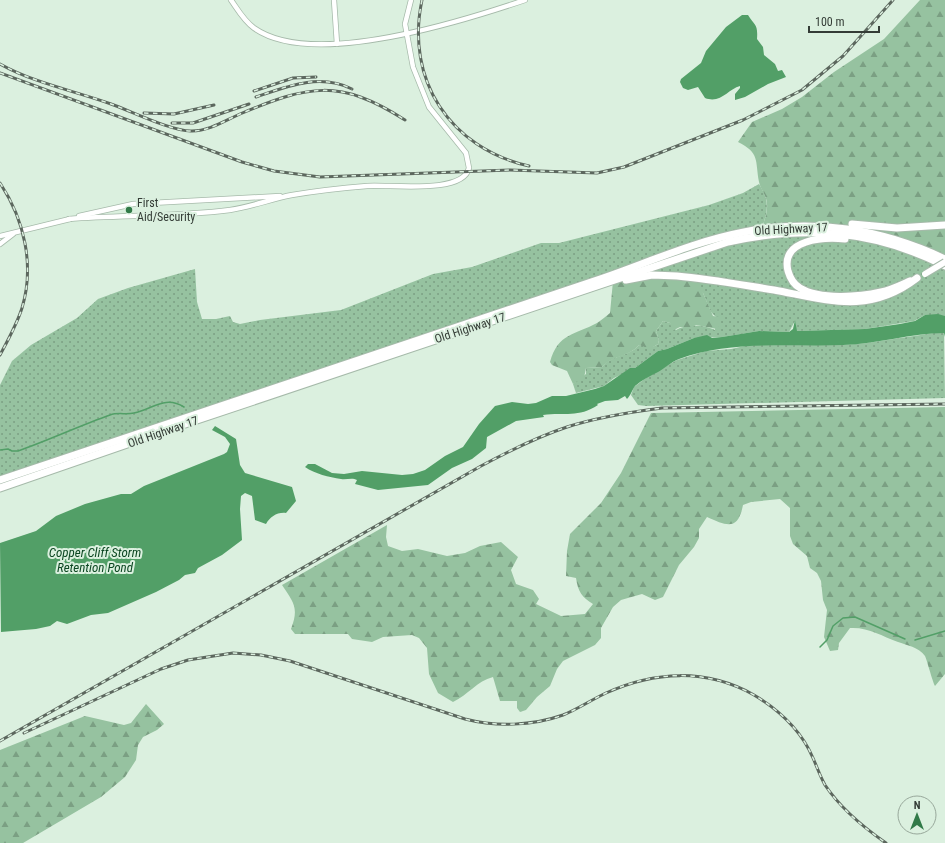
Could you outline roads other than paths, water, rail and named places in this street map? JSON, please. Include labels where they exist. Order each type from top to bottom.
[{"type":"main road","points":[[833,227],[843,224],[897,228],[945,225]]},
{"type":"main road","name":"Old Highway 17","points":[[0,480],[712,240],[762,229],[803,226],[833,227],[863,230],[893,238],[945,258]]},
{"type":"main road","name":"Old Highway 17","points":[[0,488],[191,422],[709,248],[746,238],[793,232],[825,232],[873,239],[912,251],[945,266]]},
{"type":"main road","points":[[615,280],[631,280],[652,275],[677,276],[842,302],[884,297],[903,290],[918,278],[882,292],[845,296],[812,293],[800,288],[792,280],[788,263],[794,250],[801,243],[818,239],[847,239],[860,237]]},
{"type":"main road","points":[[925,274],[945,262]]},
{"type":"street","points":[[231,0],[247,22],[262,32],[297,43],[337,44],[406,34],[466,19],[525,0]]},
{"type":"street","points":[[334,0],[337,44]]},
{"type":"street","points":[[0,236],[133,204],[292,195],[368,186],[430,186],[454,183],[463,178],[468,172],[468,159],[466,153],[434,115],[424,96],[413,67],[405,24],[411,0]]},
{"type":"street","points":[[69,219],[229,210],[258,205],[292,195]]},
{"type":"street","points":[[0,244],[14,233]]},
{"type":"water","points":[[742,15],[748,15],[756,26],[757,39],[763,47],[764,55],[775,64],[778,71],[782,70],[786,77],[768,84],[745,97],[735,100],[735,94],[740,86],[716,99],[705,98],[698,87],[688,90],[683,88],[680,82],[681,79],[701,63],[706,51],[726,27]]},
{"type":"water","points":[[938,314],[945,316],[945,337],[944,333],[932,333],[869,343],[843,345],[739,347],[699,353],[679,359],[635,386],[627,399],[625,396],[618,400],[605,401],[584,412],[543,415],[544,417],[516,421],[487,437],[486,448],[472,459],[452,468],[428,485],[378,490],[355,484],[357,480],[355,479],[341,479],[327,476],[313,472],[305,467],[308,464],[315,464],[332,473],[344,474],[362,471],[402,475],[413,474],[425,470],[445,456],[463,447],[479,424],[495,406],[512,402],[528,404],[536,403],[552,396],[566,396],[604,386],[630,368],[635,368],[658,351],[694,338],[707,335],[712,338],[722,337],[759,331],[789,332],[793,329],[795,320],[797,331],[865,329],[915,321],[925,315]]},
{"type":"water","name":"Copper Cliff Storm Retention Pond","points":[[215,426],[236,439],[240,465],[245,473],[292,487],[296,501],[286,513],[280,513],[274,516],[266,524],[255,520],[252,496],[245,493],[241,496],[240,509],[242,540],[222,555],[198,568],[195,573],[185,575],[179,580],[156,592],[108,613],[91,615],[67,624],[57,621],[50,626],[36,629],[1,632],[0,543],[36,531],[56,516],[85,504],[121,494],[131,494],[144,486],[224,454],[227,452],[230,444],[225,437],[212,430]]},
{"type":"waterway","points":[[0,450],[8,449],[18,451],[113,414],[134,413],[159,404],[171,402],[184,407]]},
{"type":"waterway","points":[[820,647],[827,640],[833,626],[843,618],[855,617],[905,639]]},
{"type":"waterway","points":[[915,640],[945,631]]},
{"type":"railway","points":[[422,0],[418,29],[420,57],[428,83],[440,106],[456,127],[477,144],[501,157],[529,166]]},
{"type":"railway","points":[[0,73],[242,162],[274,171],[320,177],[510,170],[597,173],[624,167],[743,120],[802,90],[843,56],[893,0]]},
{"type":"railway","points":[[0,64],[41,82],[111,104],[163,125],[184,130],[198,131],[216,125],[264,104],[305,92],[324,90],[342,92],[361,97],[382,106],[405,120]]},
{"type":"railway","points":[[254,91],[293,78],[316,77]]},
{"type":"railway","points":[[256,97],[292,85],[304,83],[328,82],[340,84],[352,89]]},
{"type":"railway","points":[[172,123],[193,123],[249,104]]},
{"type":"railway","points":[[144,113],[174,114],[214,105]]},
{"type":"railway","points":[[0,183],[21,227],[27,259],[26,292],[22,308],[0,355]]},
{"type":"railway","points":[[0,741],[481,466],[523,445],[556,431],[579,423],[626,413],[662,408],[945,404]]},
{"type":"railway","points":[[24,733],[161,669],[188,660],[233,653],[261,655],[290,661],[465,719],[477,722],[501,724],[527,723],[551,719],[574,710],[606,693],[643,680],[661,677],[699,677],[717,680],[736,686],[754,695],[780,714],[802,738],[813,758],[823,782],[831,794],[853,817],[886,843]]},
{"type":"place","name":"First Aid/Security","points":[[129,210]]}]
